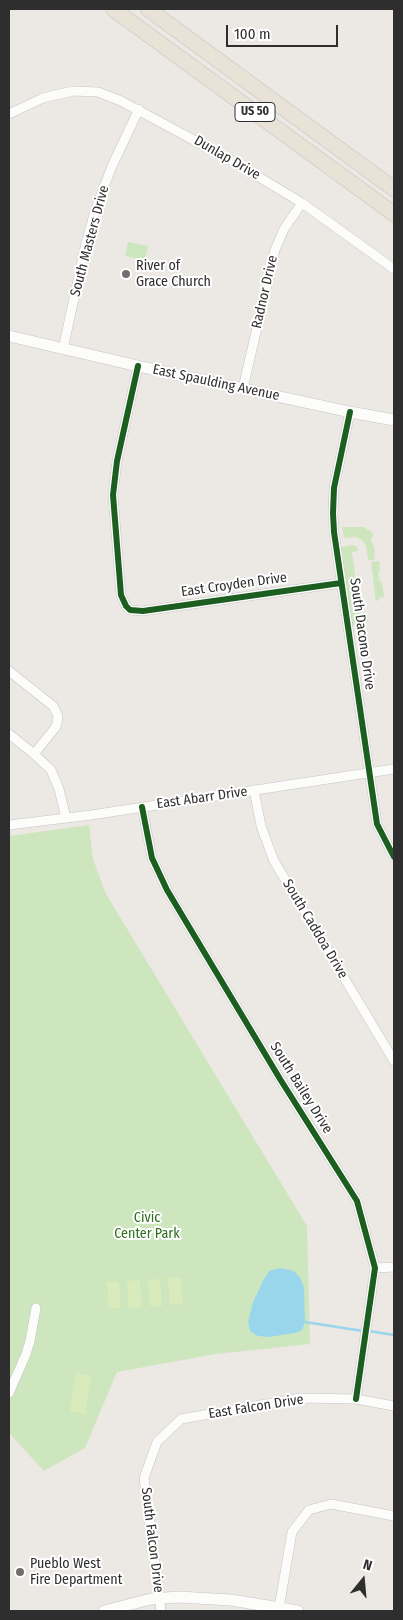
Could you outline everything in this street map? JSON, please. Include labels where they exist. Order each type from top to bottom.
[{"type":"highway","name":"US 50","points":[[112,9],[394,214]]},
{"type":"highway","name":"US 50","points":[[148,9],[394,189]]},
{"type":"street","name":"Dunlap Drive","points":[[9,114],[43,98],[65,92],[93,91],[108,95],[139,109],[230,159],[302,202],[394,269]]},
{"type":"street","name":"South Masters Drive","points":[[63,349],[86,243],[96,208],[112,166],[139,109]]},
{"type":"street","name":"Radnor Drive","points":[[243,388],[273,254],[281,236],[302,202]]},
{"type":"street","name":"East Spaulding Avenue","points":[[9,336],[138,366],[394,420]]},
{"type":"street","name":"East Croyden Drive","points":[[138,366],[117,461],[113,495],[121,595],[126,606],[130,610],[143,611],[341,583]]},
{"type":"street","name":"South Dacono Drive","points":[[350,412],[336,474],[333,501],[334,532],[377,824],[394,857]]},
{"type":"street","points":[[9,670],[53,706],[58,716],[55,728],[34,754]]},
{"type":"street","points":[[9,734],[34,754],[54,775],[66,818]]},
{"type":"street","name":"East Abarr Drive","points":[[9,825],[394,769]]},
{"type":"street","name":"South Caddoa Drive","points":[[254,790],[261,826],[274,861],[394,1061]]},
{"type":"street","name":"South Bailey Drive","points":[[142,806],[149,844],[158,874],[280,1079],[357,1201],[375,1268],[356,1399]]},
{"type":"street","points":[[375,1268],[394,1267]]},
{"type":"street","points":[[9,1393],[26,1354],[36,1308]]},
{"type":"street","name":"East Falcon Drive","points":[[157,1442],[182,1419],[301,1398],[356,1399],[394,1406]]},
{"type":"street","name":"South Falcon Drive","points":[[157,1442],[144,1478],[160,1611]]},
{"type":"street","points":[[279,1608],[292,1532],[309,1510],[331,1504],[394,1516]]},
{"type":"street","points":[[104,1611],[159,1598],[179,1596],[210,1598],[298,1611]]},
{"type":"green space","points":[[128,242],[148,246],[145,261],[125,256]]},
{"type":"green space","points":[[342,527],[363,527],[372,532],[371,541],[375,550],[374,560],[368,560],[366,546],[362,540],[356,537],[344,538]]},
{"type":"green space","points":[[353,545],[358,549],[358,551],[352,552],[361,618],[369,619],[363,625],[352,626],[341,547]]},
{"type":"green space","points":[[379,561],[380,571],[378,572],[380,582],[382,582],[384,597],[376,601],[371,562]]},
{"type":"green space","name":"Civic Center Park","points":[[89,825],[93,859],[106,894],[307,1226],[310,1344],[216,1354],[117,1372],[85,1448],[44,1471],[9,1433],[9,836]]},
{"type":"green space","points":[[181,1277],[183,1304],[170,1305],[168,1278]]},
{"type":"green space","points":[[160,1279],[162,1306],[150,1306],[148,1280]]},
{"type":"green space","points":[[140,1280],[142,1307],[129,1308],[127,1281]]},
{"type":"green space","points":[[107,1282],[119,1282],[121,1308],[109,1309]]},
{"type":"green space","points":[[76,1373],[91,1376],[85,1414],[70,1411]]},
{"type":"water","points":[[281,1268],[294,1271],[301,1279],[304,1288],[305,1322],[302,1330],[295,1333],[269,1337],[258,1336],[250,1331],[248,1322],[253,1302],[269,1271]]},
{"type":"waterway","points":[[305,1322],[363,1331]]},
{"type":"waterway","points":[[369,1331],[394,1335]]},
{"type":"cycle path","points":[[138,366],[117,461],[113,495],[121,595],[126,606],[130,610],[143,611],[341,583]]},
{"type":"cycle path","points":[[350,412],[334,488],[334,532],[377,824],[394,857]]},
{"type":"cycle path","points":[[142,807],[152,858],[167,890],[280,1079],[357,1201],[375,1268],[356,1399]]},
{"type":"place","name":"River of Grace Church","points":[[126,274]]},
{"type":"place","name":"Pueblo West Fire Department","points":[[20,1572]]}]
